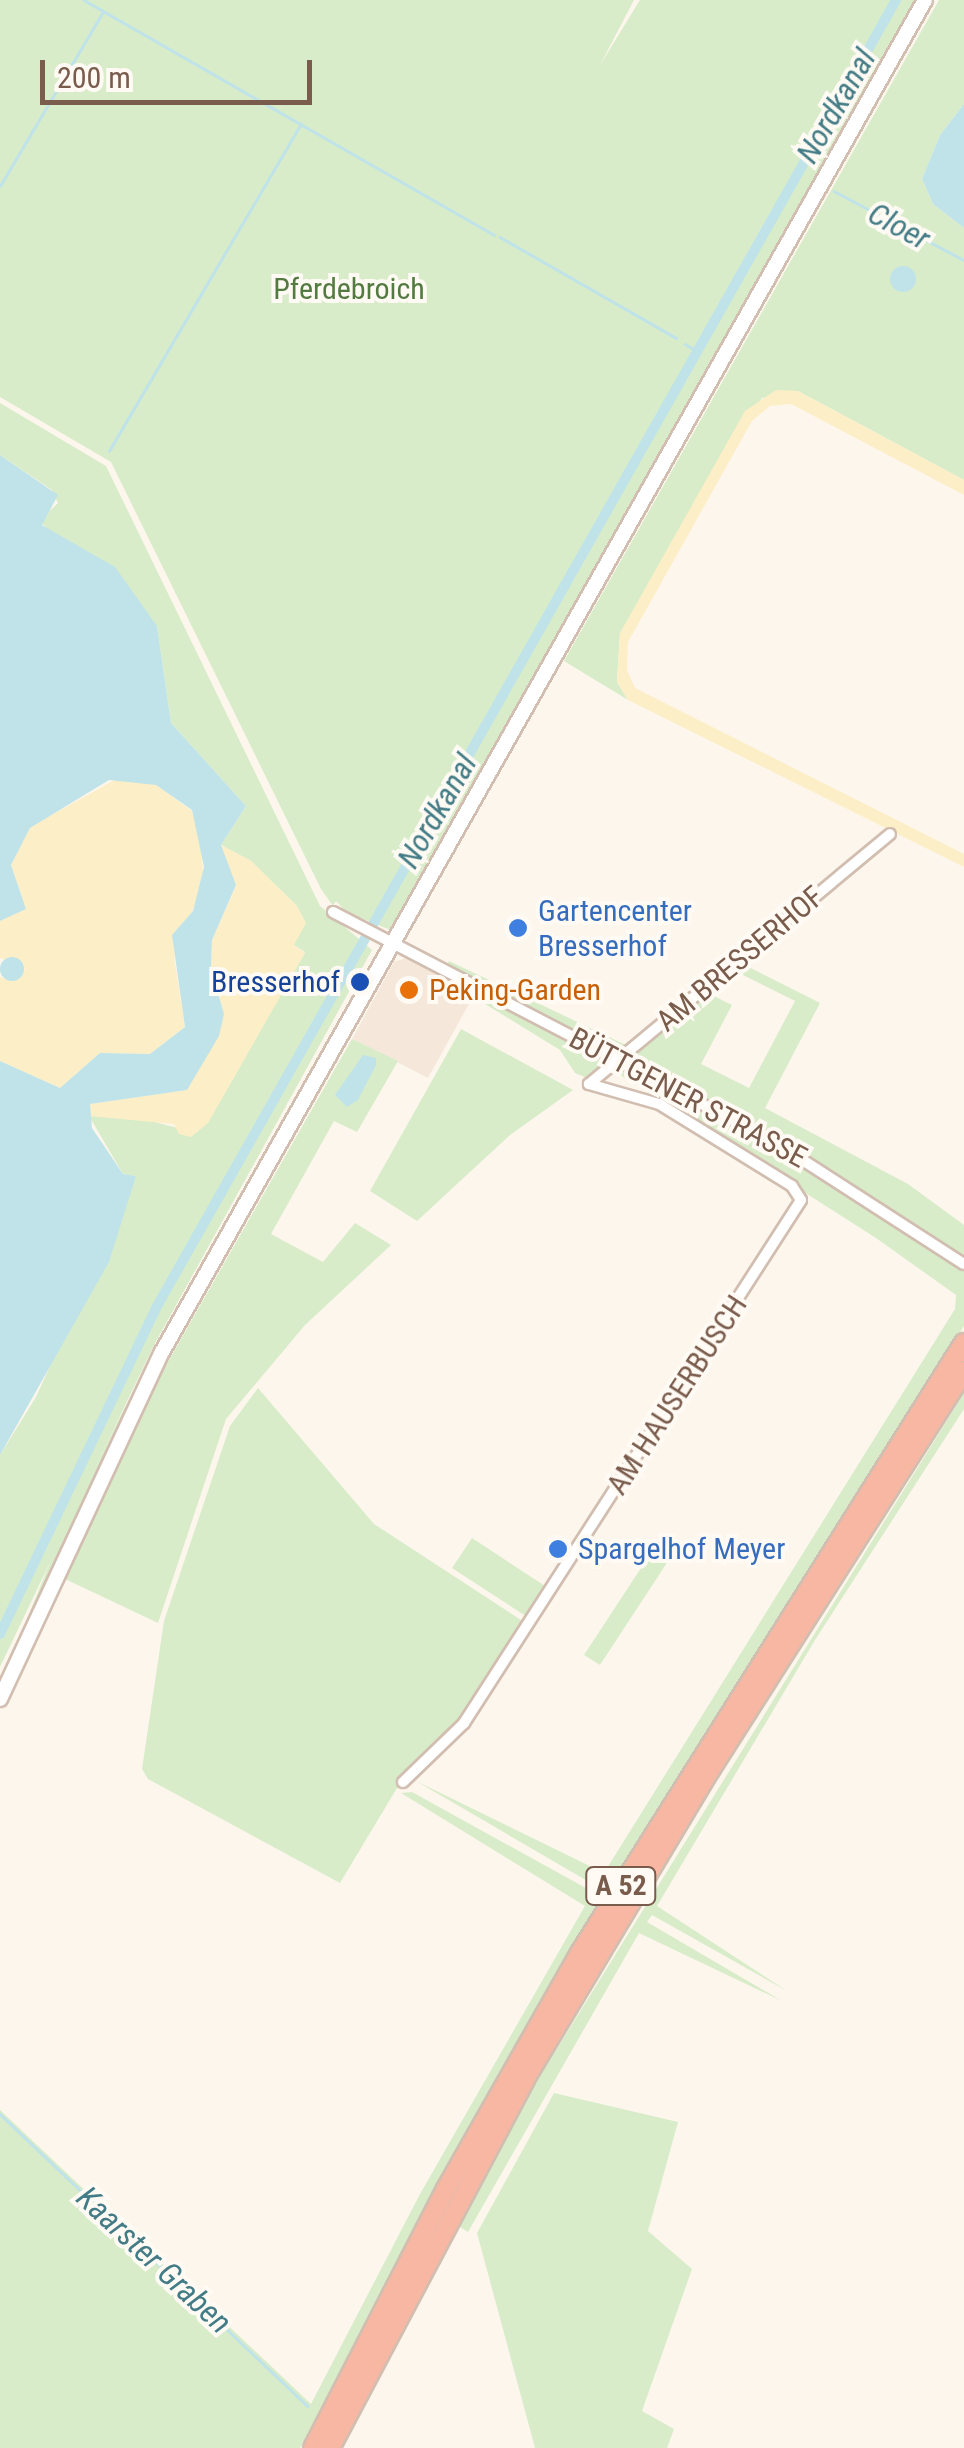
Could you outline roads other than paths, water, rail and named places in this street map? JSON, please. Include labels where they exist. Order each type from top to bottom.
[{"type":"highway","name":"A 52","points":[[312,2448],[446,2189],[580,1952],[964,1343]]},
{"type":"highway","name":"A 52","points":[[330,2448],[524,2079],[710,1770],[964,1371]]},
{"type":"main road","points":[[0,1698],[131,1412],[390,945],[925,0]]},
{"type":"street","name":"AM BRESSERHOF","points":[[589,1084],[890,834]]},
{"type":"street","name":"BÜTTGENER STRASSE","points":[[333,912],[818,1167],[964,1264]]},
{"type":"street","name":"AM HAUSERBUSCH","points":[[403,1782],[464,1723],[800,1200],[792,1186],[659,1104],[589,1084]]},
{"type":"water","points":[[964,104],[964,228],[933,204],[922,179],[940,135]]},
{"type":"water","points":[[903,266],[912,270],[916,279],[912,288],[903,292],[894,288],[890,279],[894,270]]},
{"type":"water","points":[[0,455],[58,495],[42,525],[115,567],[157,626],[171,723],[246,806],[221,845],[236,885],[212,940],[211,969],[224,1014],[219,1036],[187,1090],[90,1104],[92,1128],[123,1174],[136,1176],[109,1262],[0,1455],[0,1061],[60,1088],[100,1053],[150,1054],[185,1027],[172,935],[193,911],[204,867],[192,810],[156,785],[109,780],[30,828],[11,865],[26,909],[0,921]]},
{"type":"water","points":[[12,957],[21,960],[21,978],[12,981],[3,978],[0,969],[3,960]]},
{"type":"water","points":[[363,1055],[376,1058],[376,1065],[358,1100],[347,1107],[335,1095]]},
{"type":"waterway","points":[[84,0],[495,235]]},
{"type":"waterway","name":"Nordkanal","points":[[0,1634],[156,1308],[896,0]]},
{"type":"waterway","points":[[0,186],[103,12]]},
{"type":"waterway","points":[[109,451],[301,124]]},
{"type":"waterway","name":"Cloer","points":[[834,191],[964,260]]},
{"type":"waterway","points":[[500,237],[676,338]]},
{"type":"waterway","points":[[685,344],[697,351]]},
{"type":"waterway","name":"Kaarster Graben","points":[[0,2114],[308,2406]]},
{"type":"place","name":"Gartencenter Bresserhof","points":[[518,928]]},
{"type":"place","name":"Bresserhof","points":[[360,982]]},
{"type":"place","name":"Peking-Garden","points":[[409,990]]},
{"type":"place","name":"Spargelhof Meyer","points":[[558,1549]]},
{"type":"park label","name":"Pferdebroich","points":[[349,289]]}]
